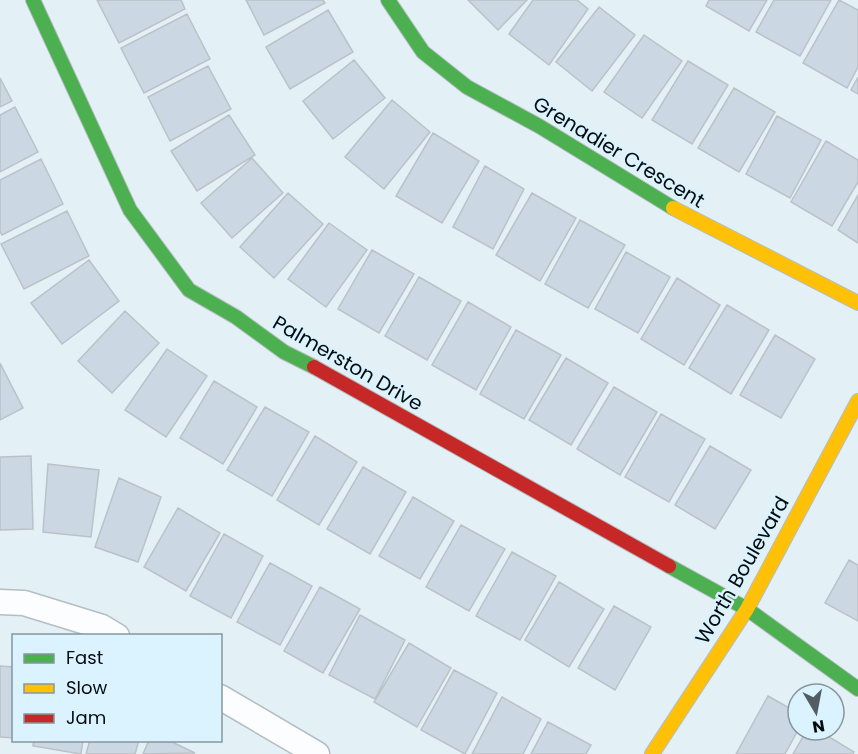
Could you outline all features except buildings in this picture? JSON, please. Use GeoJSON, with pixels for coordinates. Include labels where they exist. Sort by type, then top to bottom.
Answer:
{"type":"FeatureCollection","features":[{"type":"Feature","properties":{"kind":"street","name":"Palmerston Drive"},"geometry":{"type":"LineString","coordinates":[[33,0],[130,210],[189,290],[236,317],[284,352],[343,382],[458,449],[747,609],[858,688]]}},
{"type":"Feature","properties":{"kind":"street","name":"Grenadier Crescent"},"geometry":{"type":"LineString","coordinates":[[388,0],[423,52],[467,87],[539,126],[681,213],[858,303]]}},
{"type":"Feature","properties":{"kind":"street","name":"Worth Boulevard"},"geometry":{"type":"LineString","coordinates":[[652,754],[747,609],[858,401]]}},
{"type":"Feature","properties":{"kind":"street"},"geometry":{"type":"LineString","coordinates":[[0,602],[24,603],[102,627],[114,634]]}},
{"type":"Feature","properties":{"kind":"street"},"geometry":{"type":"LineString","coordinates":[[222,698],[317,754]]}},
{"type":"Feature","properties":{"kind":"traffic: fast"},"geometry":{"type":"LineString","coordinates":[[33,0],[130,210],[189,290],[236,317],[284,352],[314,367]]}},
{"type":"Feature","properties":{"kind":"traffic: fast"},"geometry":{"type":"LineString","coordinates":[[388,0],[423,52],[467,87],[539,126],[673,208]]}},
{"type":"Feature","properties":{"kind":"traffic: fast"},"geometry":{"type":"LineString","coordinates":[[669,566],[747,609],[858,689]]}},
{"type":"Feature","properties":{"kind":"traffic: slow"},"geometry":{"type":"LineString","coordinates":[[673,208],[858,303]]}},
{"type":"Feature","properties":{"kind":"traffic: slow"},"geometry":{"type":"LineString","coordinates":[[652,754],[747,609],[858,401]]}},
{"type":"Feature","properties":{"kind":"traffic: jam"},"geometry":{"type":"LineString","coordinates":[[314,367],[669,566]]}}]}
